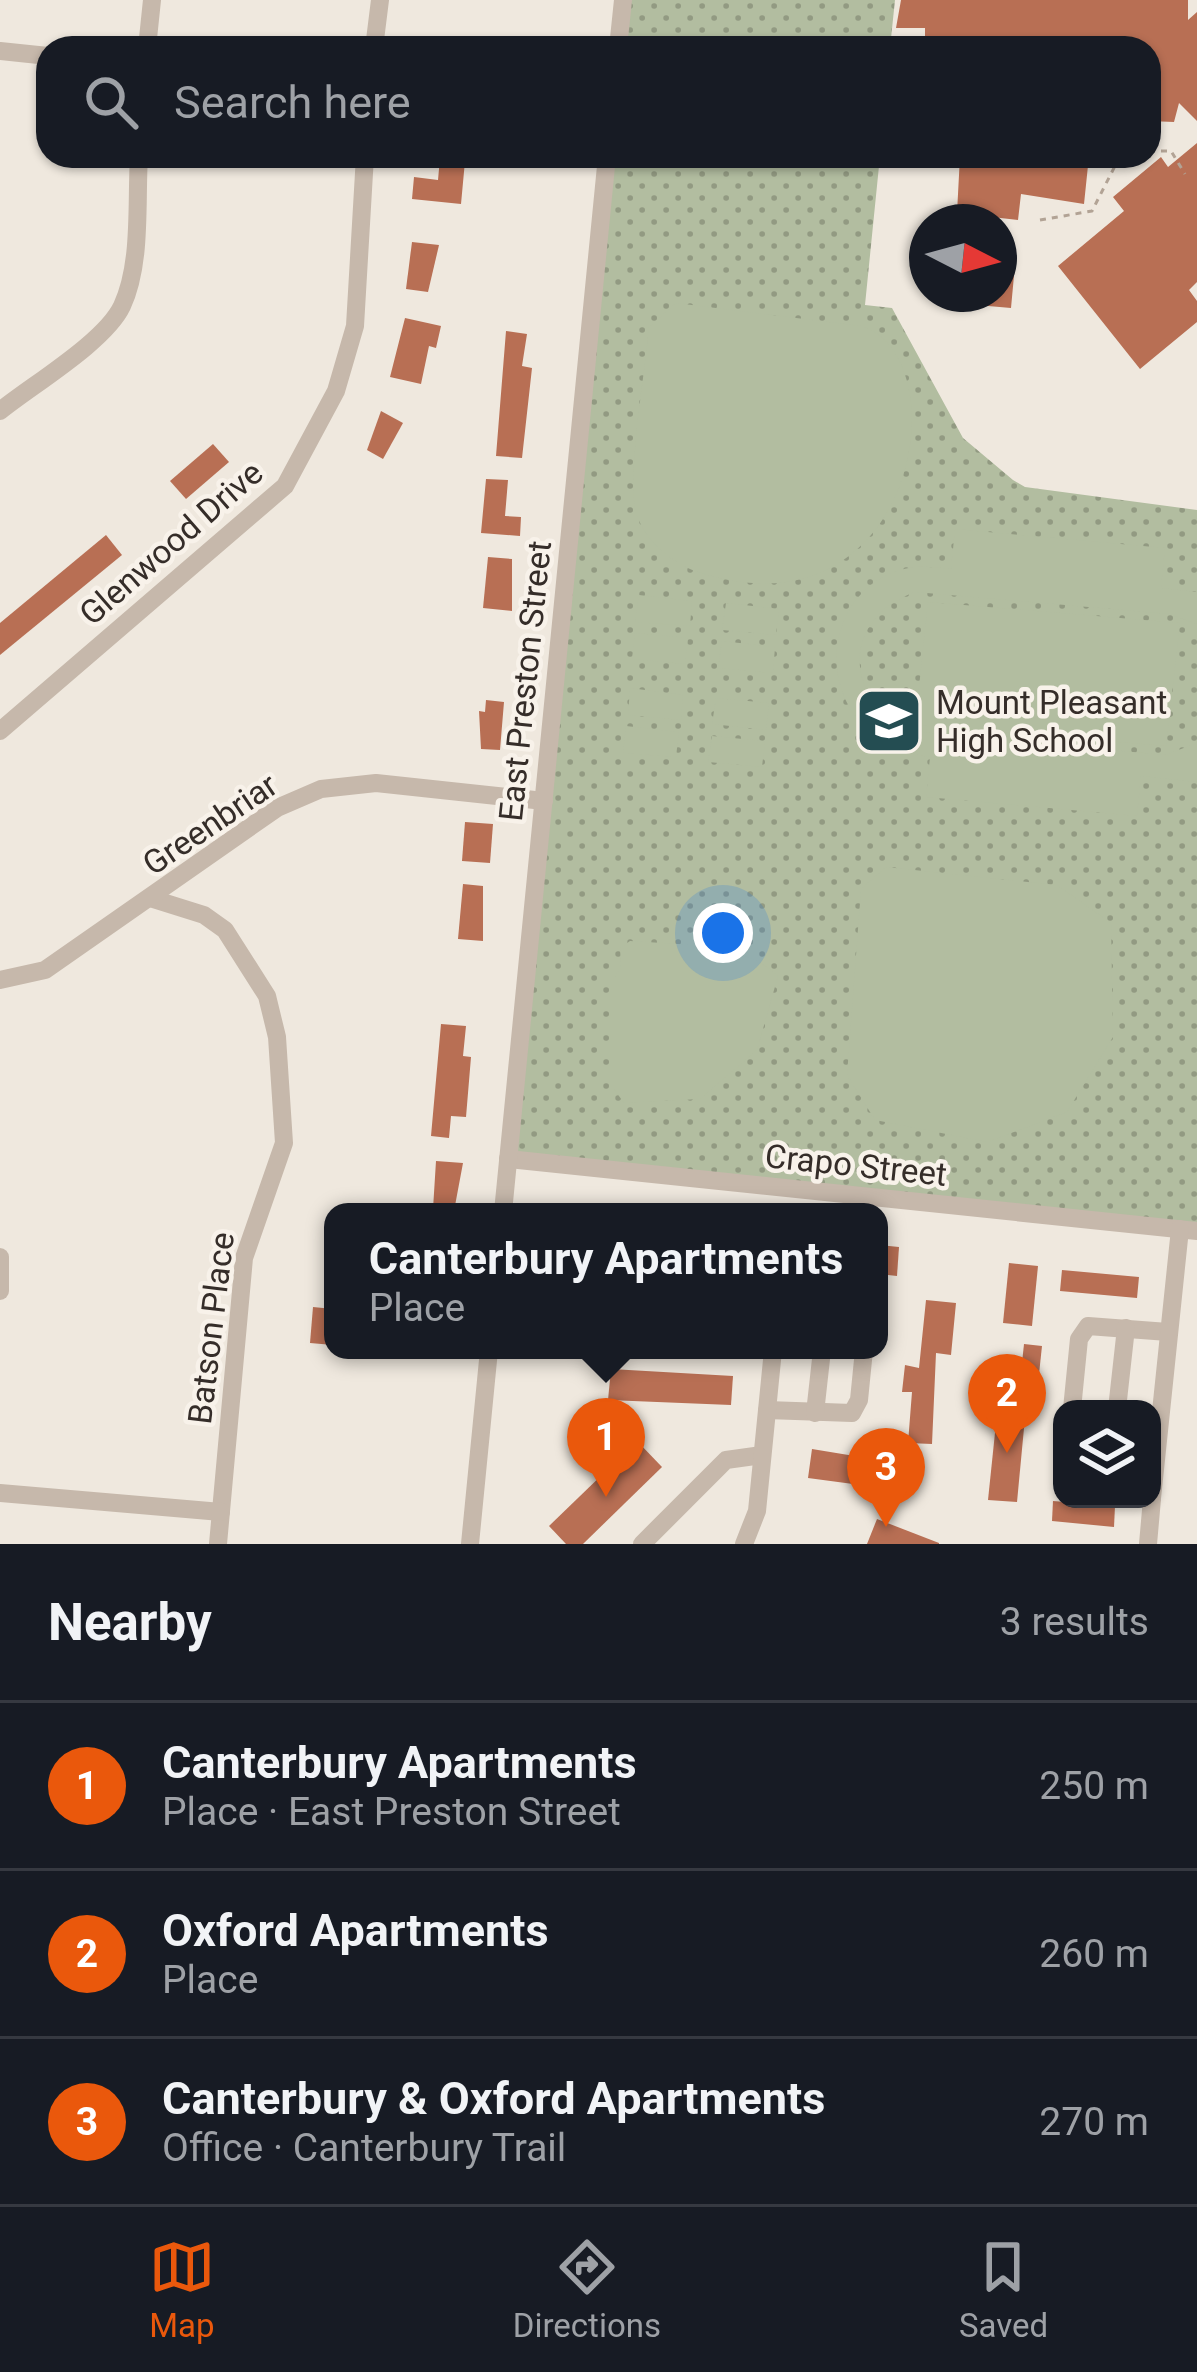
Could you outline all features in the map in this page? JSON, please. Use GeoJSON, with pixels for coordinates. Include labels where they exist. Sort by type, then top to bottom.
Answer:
{"type":"FeatureCollection","features":[{"type":"Feature","properties":{"kind":"street"},"geometry":{"type":"LineString","coordinates":[[148,36],[152,0]]}},
{"type":"Feature","properties":{"kind":"street"},"geometry":{"type":"LineString","coordinates":[[376,36],[380,0]]}},
{"type":"Feature","properties":{"kind":"street"},"geometry":{"type":"LineString","coordinates":[[619,36],[623,0]]}},
{"type":"Feature","properties":{"kind":"street"},"geometry":{"type":"LineString","coordinates":[[0,51],[36,55]]}},
{"type":"Feature","properties":{"kind":"street"},"geometry":{"type":"LineString","coordinates":[[0,411],[92,338],[123,304],[132,268],[138,168]]}},
{"type":"Feature","properties":{"kind":"street","name":"Glenwood Drive"},"geometry":{"type":"LineString","coordinates":[[0,731],[285,486],[336,391],[355,326],[364,168]]}},
{"type":"Feature","properties":{"kind":"street","name":"East Preston Street"},"geometry":{"type":"LineString","coordinates":[[504,1203],[607,168]]}},
{"type":"Feature","properties":{"kind":"street","name":"Greenbriar"},"geometry":{"type":"LineString","coordinates":[[0,980],[45,970],[153,899],[277,808],[321,789],[376,783],[544,801]]}},
{"type":"Feature","properties":{"kind":"street","name":"Batson Place"},"geometry":{"type":"LineString","coordinates":[[153,899],[204,915],[225,930],[267,996],[278,1037],[284,1143],[244,1258],[218,1544]]}},
{"type":"Feature","properties":{"kind":"street","name":"Crapo Street"},"geometry":{"type":"LineString","coordinates":[[508,1159],[1188,1230]]}},
{"type":"Feature","properties":{"kind":"street"},"geometry":{"type":"LineString","coordinates":[[787,1203],[788,1189]]}},
{"type":"Feature","properties":{"kind":"street"},"geometry":{"type":"LineString","coordinates":[[1161,1401],[1168,1332],[1188,1230]]}},
{"type":"Feature","properties":{"kind":"street"},"geometry":{"type":"LineString","coordinates":[[0,1257],[0,1291]]}},
{"type":"Feature","properties":{"kind":"street"},"geometry":{"type":"LineString","coordinates":[[1073,1400],[1083,1331],[1098,1325],[1168,1332]]}},
{"type":"Feature","properties":{"kind":"street"},"geometry":{"type":"LineString","coordinates":[[1118,1400],[1126,1328]]}},
{"type":"Feature","properties":{"kind":"street"},"geometry":{"type":"LineString","coordinates":[[470,1544],[488,1359]]}},
{"type":"Feature","properties":{"kind":"street"},"geometry":{"type":"LineString","coordinates":[[744,1544],[757,1510],[771,1359]]}},
{"type":"Feature","properties":{"kind":"street"},"geometry":{"type":"LineString","coordinates":[[815,1413],[821,1359]]}},
{"type":"Feature","properties":{"kind":"street"},"geometry":{"type":"LineString","coordinates":[[767,1410],[845,1414],[857,1408],[863,1359]]}},
{"type":"Feature","properties":{"kind":"street"},"geometry":{"type":"LineString","coordinates":[[642,1544],[725,1460],[762,1455]]}},
{"type":"Feature","properties":{"kind":"street"},"geometry":{"type":"LineString","coordinates":[[0,1493],[221,1512]]}},
{"type":"Feature","properties":{"kind":"street"},"geometry":{"type":"LineString","coordinates":[[1148,1544],[1151,1508]]}},
{"type":"Feature","properties":{"kind":"path"},"geometry":{"type":"LineString","coordinates":[[1161,151],[1172,151],[1185,174]]}},
{"type":"Feature","properties":{"kind":"path"},"geometry":{"type":"LineString","coordinates":[[1040,220],[1092,211],[1114,168]]}},
{"type":"Feature","properties":{"kind":"green space"},"geometry":{"type":"Polygon","coordinates":[[[623,0],[895,0],[891,36],[619,36],[623,0]]]}},
{"type":"Feature","properties":{"kind":"green space","name":"Mount Pleasant High School"},"geometry":{"type":"Polygon","coordinates":[[[607,168],[879,168],[865,305],[892,308],[963,438],[1025,487],[1197,510],[1197,1231],[509,1159],[607,168]]]}},
{"type":"Feature","properties":{"kind":"green space"},"geometry":{"type":"Polygon","coordinates":[[[676,303],[861,326],[892,348],[909,387],[911,436],[899,487],[872,534],[830,568],[772,583],[698,572],[676,562],[647,535],[636,513],[634,458],[649,327],[676,303]]]}},
{"type":"Feature","properties":{"kind":"green space"},"geometry":{"type":"Polygon","coordinates":[[[955,529],[1165,548],[1161,588],[1197,592],[1197,624],[1169,614],[915,592],[890,605],[872,622],[862,642],[864,685],[876,704],[920,732],[1165,755],[1197,743],[1197,782],[1141,776],[1137,816],[926,797],[930,757],[889,744],[860,721],[842,692],[836,660],[841,628],[856,600],[880,578],[914,567],[951,569],[955,529]]]}},
{"type":"Feature","properties":{"kind":"green space"},"geometry":{"type":"Polygon","coordinates":[[[639,595],[692,601],[690,626],[635,622],[639,595]]]}},
{"type":"Feature","properties":{"kind":"green space"},"geometry":{"type":"Polygon","coordinates":[[[928,602],[1180,623],[1166,746],[915,725],[928,602]]]}},
{"type":"Feature","properties":{"kind":"green space"},"geometry":{"type":"Polygon","coordinates":[[[726,603],[779,609],[776,635],[722,630],[726,603]]]}},
{"type":"Feature","properties":{"kind":"green space"},"geometry":{"type":"Polygon","coordinates":[[[635,633],[688,638],[685,664],[632,659],[635,633]]]}},
{"type":"Feature","properties":{"kind":"green space"},"geometry":{"type":"Polygon","coordinates":[[[722,641],[775,647],[773,673],[718,668],[722,641]]]}},
{"type":"Feature","properties":{"kind":"green space"},"geometry":{"type":"Polygon","coordinates":[[[630,688],[683,695],[681,720],[628,715],[630,688]]]}},
{"type":"Feature","properties":{"kind":"green space"},"geometry":{"type":"Polygon","coordinates":[[[716,698],[769,703],[766,730],[712,724],[716,698]]]}},
{"type":"Feature","properties":{"kind":"green space"},"geometry":{"type":"Polygon","coordinates":[[[626,726],[679,732],[676,757],[623,753],[626,726]]]}},
{"type":"Feature","properties":{"kind":"green space"},"geometry":{"type":"Polygon","coordinates":[[[712,736],[765,741],[762,767],[708,762],[712,736]]]}},
{"type":"Feature","properties":{"kind":"green space"},"geometry":{"type":"Polygon","coordinates":[[[886,867],[1057,885],[1111,923],[1113,1037],[1067,1112],[987,1142],[875,1120],[847,1075],[861,889],[886,867]]]}},
{"type":"Feature","properties":{"kind":"green space"},"geometry":{"type":"Polygon","coordinates":[[[630,941],[728,951],[778,976],[757,1050],[700,1099],[624,1103],[614,1089],[614,978],[621,967],[620,948],[630,941]]]}},
{"type":"Feature","properties":{"kind":"building"},"geometry":{"type":"Polygon","coordinates":[[[901,0],[1188,0],[1188,20],[1197,12],[1197,121],[1179,103],[1174,122],[1161,121],[1161,36],[925,36],[925,28],[896,28],[901,0]]]}},
{"type":"Feature","properties":{"kind":"building"},"geometry":{"type":"Polygon","coordinates":[[[1197,143],[1197,282],[1189,290],[1197,301],[1197,322],[1140,369],[1058,266],[1124,211],[1113,197],[1148,168],[1161,168],[1161,157],[1168,167],[1197,143]]]}},
{"type":"Feature","properties":{"kind":"building"},"geometry":{"type":"Polygon","coordinates":[[[439,168],[464,168],[461,204],[412,199],[414,177],[438,180],[439,168]]]}},
{"type":"Feature","properties":{"kind":"building"},"geometry":{"type":"Polygon","coordinates":[[[959,168],[1088,168],[1084,204],[1021,194],[1018,220],[1017,204],[957,204],[959,168]]]}},
{"type":"Feature","properties":{"kind":"building"},"geometry":{"type":"Polygon","coordinates":[[[412,242],[439,245],[428,292],[406,289],[412,242]]]}},
{"type":"Feature","properties":{"kind":"building"},"geometry":{"type":"Polygon","coordinates":[[[405,318],[441,326],[436,348],[429,346],[421,384],[390,377],[405,318]]]}},
{"type":"Feature","properties":{"kind":"building"},"geometry":{"type":"Polygon","coordinates":[[[506,331],[527,334],[522,366],[532,368],[522,458],[496,456],[506,331]]]}},
{"type":"Feature","properties":{"kind":"building"},"geometry":{"type":"Polygon","coordinates":[[[381,411],[403,423],[383,459],[367,450],[381,411]]]}},
{"type":"Feature","properties":{"kind":"building"},"geometry":{"type":"Polygon","coordinates":[[[213,444],[229,462],[186,499],[170,481],[213,444]]]}},
{"type":"Feature","properties":{"kind":"building"},"geometry":{"type":"Polygon","coordinates":[[[486,479],[508,480],[505,516],[521,517],[520,536],[481,533],[486,479]]]}},
{"type":"Feature","properties":{"kind":"building"},"geometry":{"type":"Polygon","coordinates":[[[106,535],[122,555],[0,655],[0,623],[106,535]]]}},
{"type":"Feature","properties":{"kind":"building"},"geometry":{"type":"Polygon","coordinates":[[[488,557],[512,559],[512,611],[483,608],[488,557]]]}},
{"type":"Feature","properties":{"kind":"building"},"geometry":{"type":"Polygon","coordinates":[[[486,700],[504,702],[500,750],[481,749],[479,711],[485,712],[486,700]]]}},
{"type":"Feature","properties":{"kind":"building"},"geometry":{"type":"Polygon","coordinates":[[[465,822],[493,824],[490,863],[462,861],[465,822]]]}},
{"type":"Feature","properties":{"kind":"building"},"geometry":{"type":"Polygon","coordinates":[[[463,884],[483,886],[483,941],[458,939],[463,884]]]}},
{"type":"Feature","properties":{"kind":"building"},"geometry":{"type":"Polygon","coordinates":[[[441,1024],[466,1026],[463,1056],[471,1057],[466,1117],[451,1116],[449,1138],[431,1136],[441,1024]]]}},
{"type":"Feature","properties":{"kind":"building"},"geometry":{"type":"Polygon","coordinates":[[[436,1161],[463,1163],[456,1203],[433,1203],[436,1161]]]}},
{"type":"Feature","properties":{"kind":"building"},"geometry":{"type":"Polygon","coordinates":[[[888,1246],[899,1247],[897,1276],[888,1275],[888,1246]]]}},
{"type":"Feature","properties":{"kind":"building"},"geometry":{"type":"Polygon","coordinates":[[[1009,1263],[1038,1266],[1032,1326],[1003,1323],[1009,1263]]]}},
{"type":"Feature","properties":{"kind":"building"},"geometry":{"type":"Polygon","coordinates":[[[1062,1270],[1139,1277],[1137,1298],[1060,1291],[1062,1270]]]}},
{"type":"Feature","properties":{"kind":"building"},"geometry":{"type":"Polygon","coordinates":[[[926,1300],[956,1303],[951,1355],[936,1353],[932,1444],[908,1443],[912,1392],[902,1392],[905,1365],[919,1368],[926,1300]]]}},
{"type":"Feature","properties":{"kind":"building"},"geometry":{"type":"Polygon","coordinates":[[[313,1307],[324,1308],[324,1344],[310,1343],[313,1307]]]}},
{"type":"Feature","properties":{"kind":"building"},"geometry":{"type":"Polygon","coordinates":[[[1024,1344],[1042,1346],[1037,1393],[1019,1391],[1024,1344]]]}},
{"type":"Feature","properties":{"kind":"building"},"geometry":{"type":"Polygon","coordinates":[[[611,1369],[733,1376],[731,1405],[608,1400],[611,1369]]]}},
{"type":"Feature","properties":{"kind":"building"},"geometry":{"type":"Polygon","coordinates":[[[998,1404],[1026,1407],[1017,1502],[988,1500],[998,1404]]]}},
{"type":"Feature","properties":{"kind":"building"},"geometry":{"type":"Polygon","coordinates":[[[637,1441],[662,1467],[583,1544],[566,1544],[549,1526],[637,1441]]]}},
{"type":"Feature","properties":{"kind":"building"},"geometry":{"type":"Polygon","coordinates":[[[812,1449],[897,1463],[893,1496],[867,1493],[868,1486],[808,1478],[812,1449]]]}},
{"type":"Feature","properties":{"kind":"building"},"geometry":{"type":"Polygon","coordinates":[[[1053,1501],[1053,1508],[1115,1508],[1114,1527],[1052,1521],[1053,1501]]]}},
{"type":"Feature","properties":{"kind":"building"},"geometry":{"type":"Polygon","coordinates":[[[877,1519],[939,1543],[939,1544],[867,1544],[877,1519]]]}},
{"type":"Feature","properties":{"kind":"place","name":"Mount Pleasant High School"},"geometry":{"type":"Point","coordinates":[889,721]}},
{"type":"Feature","properties":{"kind":"place","name":"Oxford Apartments"},"geometry":{"type":"Point","coordinates":[1007,1453]}},
{"type":"Feature","properties":{"kind":"place","name":"Canterbury Apartments"},"geometry":{"type":"Point","coordinates":[606,1497]}},
{"type":"Feature","properties":{"kind":"place","name":"Canterbury & Oxford Apartments"},"geometry":{"type":"Point","coordinates":[886,1527]}}]}
